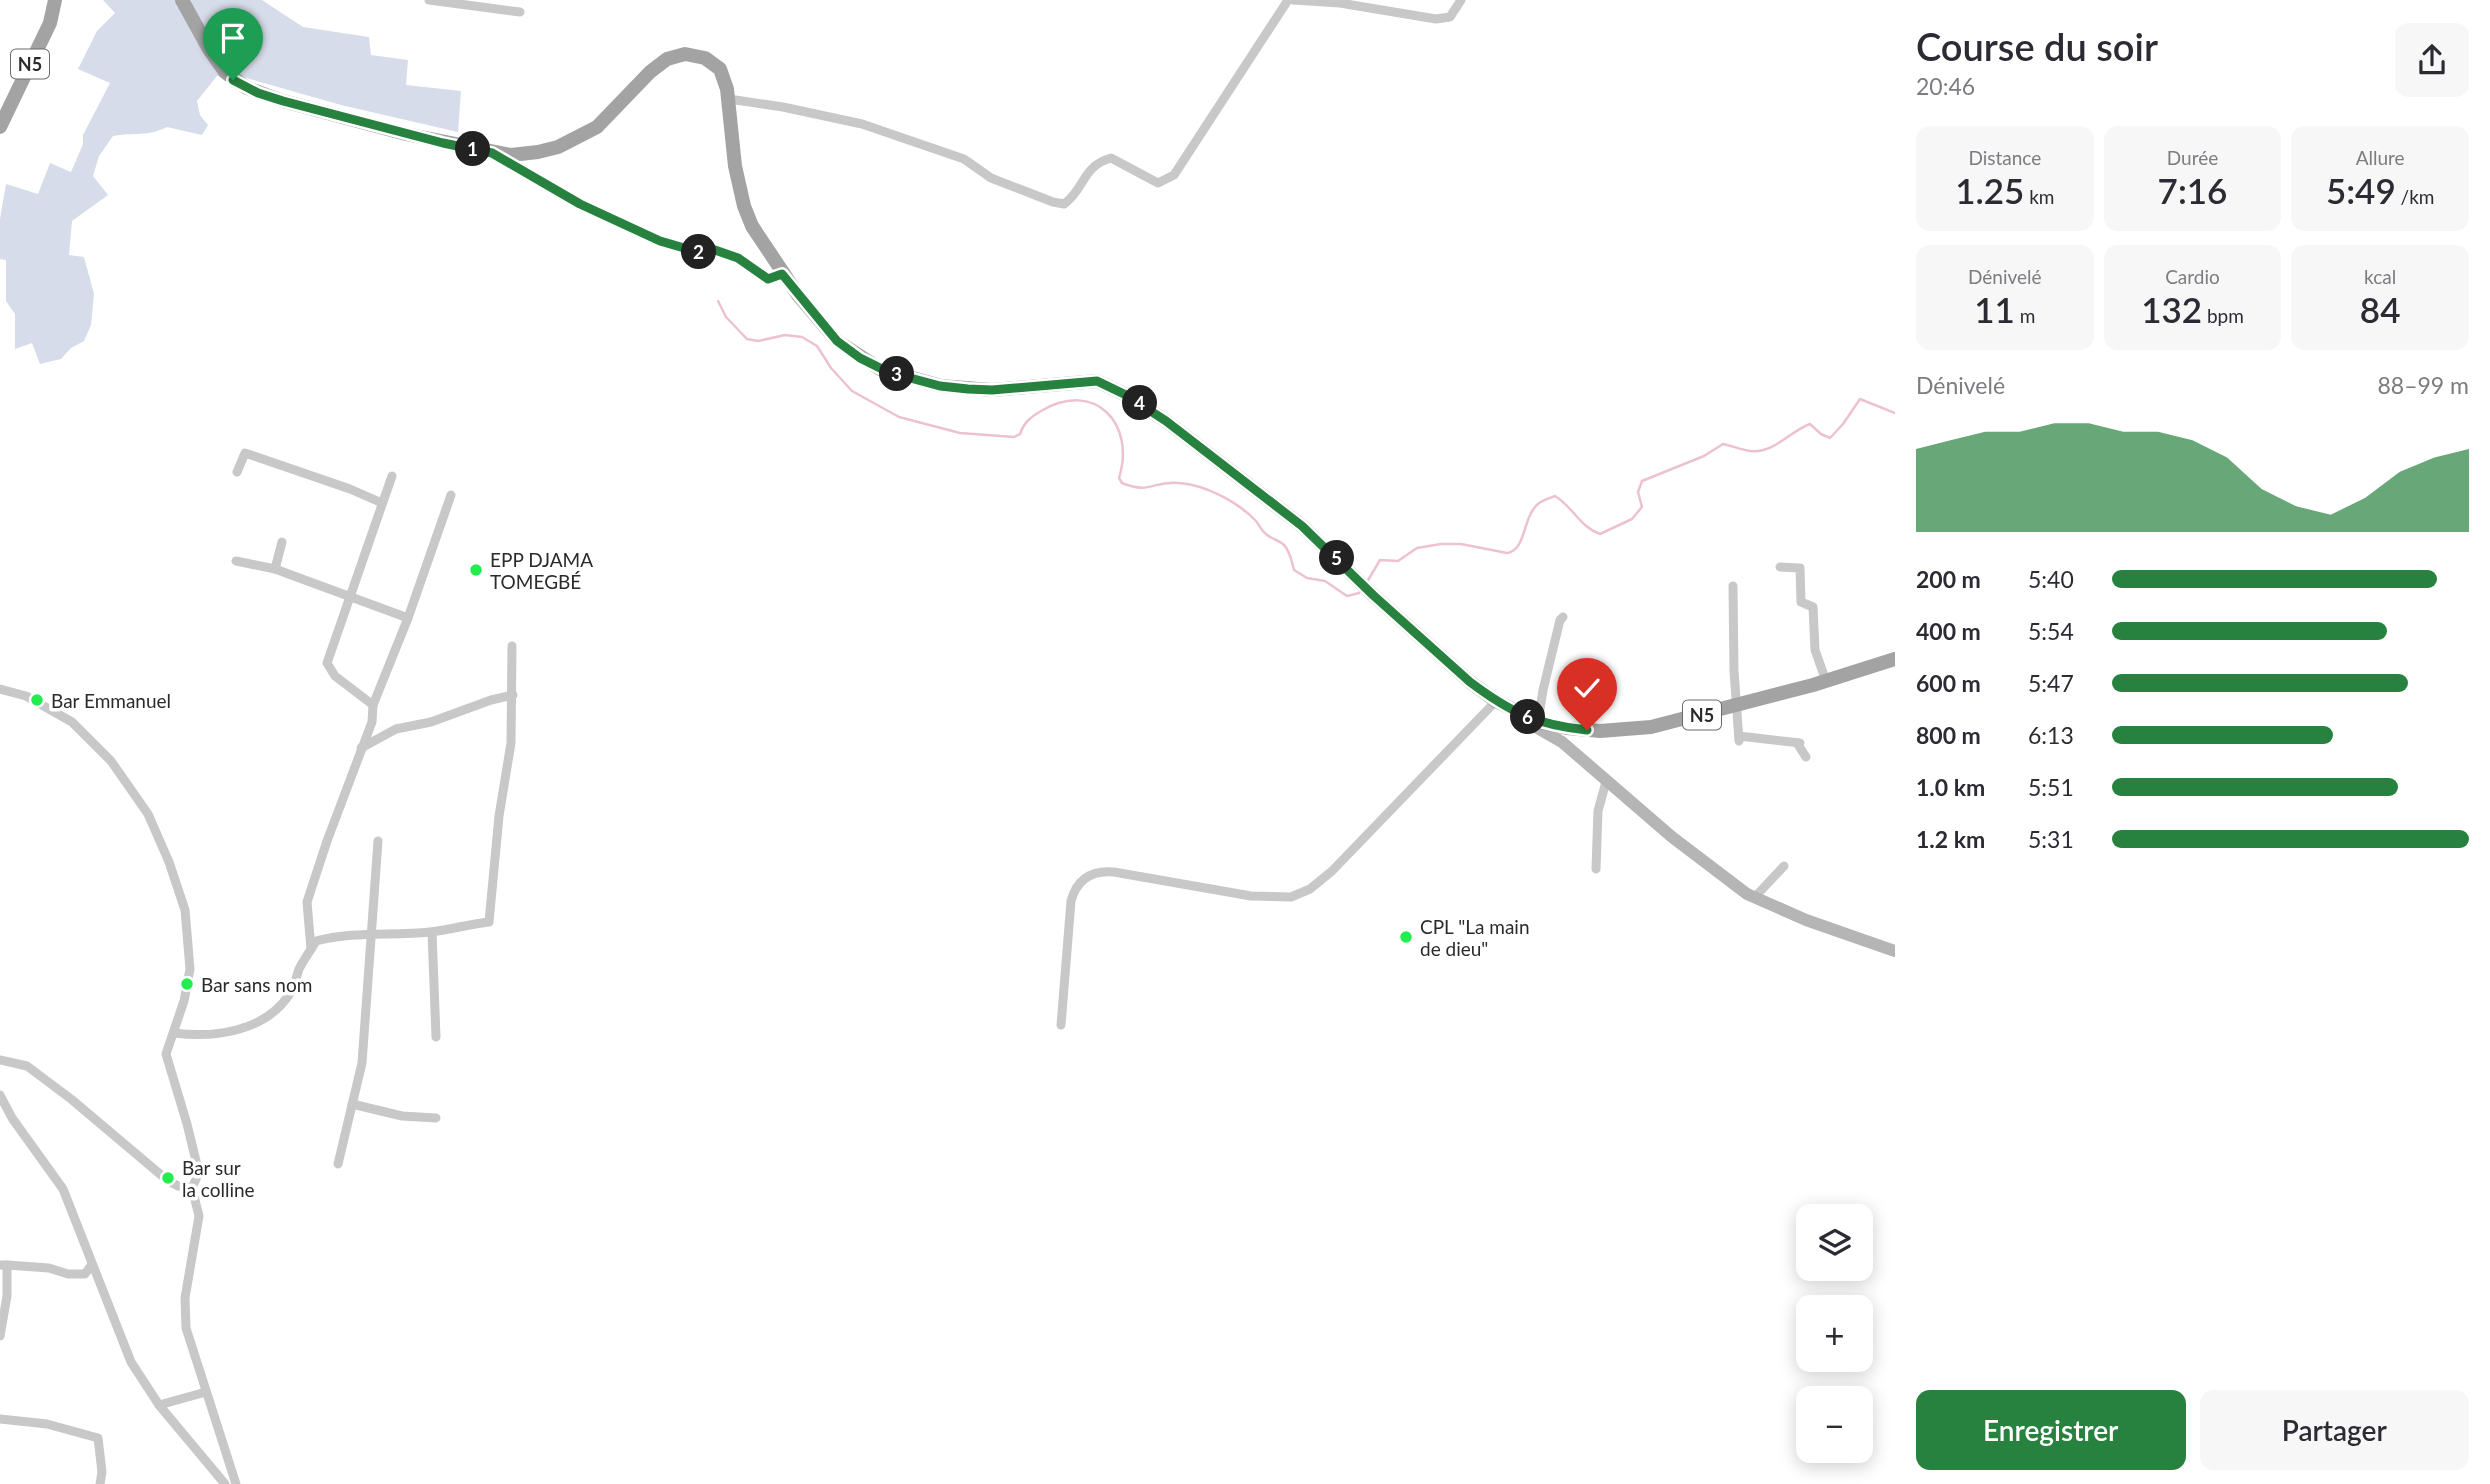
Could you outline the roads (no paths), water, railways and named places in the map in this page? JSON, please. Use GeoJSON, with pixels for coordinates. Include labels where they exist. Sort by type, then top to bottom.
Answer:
{"type":"FeatureCollection","features":[{"type":"Feature","properties":{"kind":"main road","name":"N5"},"geometry":{"type":"LineString","coordinates":[[0,127],[50,23],[55,0]]}},
{"type":"Feature","properties":{"kind":"main road","name":"N5"},"geometry":{"type":"LineString","coordinates":[[182,0],[225,72],[247,88],[283,101],[406,134],[492,153],[531,153],[575,140],[597,127],[650,72],[675,55],[693,55],[710,61],[720,69],[729,99],[734,166],[744,206],[756,233],[782,274],[837,341],[860,358],[888,372],[940,386],[992,390],[1097,381],[1126,395],[1166,421],[1302,526],[1391,612],[1470,682],[1501,704],[1538,722],[1587,730],[1632,729],[1664,724],[1826,681],[1895,659]]}},
{"type":"Feature","properties":{"kind":"street"},"geometry":{"type":"LineString","coordinates":[[429,0],[520,12]]}},
{"type":"Feature","properties":{"kind":"street"},"geometry":{"type":"LineString","coordinates":[[729,99],[783,107],[862,124],[964,159],[991,178],[1052,202],[1064,204],[1071,199],[1097,162],[1111,159],[1158,183],[1174,175],[1287,0]]}},
{"type":"Feature","properties":{"kind":"street"},"geometry":{"type":"LineString","coordinates":[[1293,0],[1340,3],[1436,19],[1450,17],[1461,0]]}},
{"type":"Feature","properties":{"kind":"street"},"geometry":{"type":"LineString","coordinates":[[492,153],[580,204],[649,236],[705,254],[712,249],[738,258],[768,279],[782,274]]}},
{"type":"Feature","properties":{"kind":"street"},"geometry":{"type":"LineString","coordinates":[[237,472],[245,453],[350,489],[382,503]]}},
{"type":"Feature","properties":{"kind":"street"},"geometry":{"type":"LineString","coordinates":[[373,705],[335,676],[327,663],[392,476]]}},
{"type":"Feature","properties":{"kind":"street"},"geometry":{"type":"LineString","coordinates":[[311,949],[307,902],[360,748],[372,722],[373,705],[408,618],[451,495]]}},
{"type":"Feature","properties":{"kind":"street"},"geometry":{"type":"LineString","coordinates":[[275,569],[282,542]]}},
{"type":"Feature","properties":{"kind":"street"},"geometry":{"type":"LineString","coordinates":[[236,561],[275,569],[408,618]]}},
{"type":"Feature","properties":{"kind":"street"},"geometry":{"type":"LineString","coordinates":[[1780,567],[1800,568],[1801,602],[1813,607],[1815,650],[1826,681]]}},
{"type":"Feature","properties":{"kind":"street"},"geometry":{"type":"LineString","coordinates":[[1733,586],[1739,738],[1798,743],[1807,757]]}},
{"type":"Feature","properties":{"kind":"street"},"geometry":{"type":"LineString","coordinates":[[1538,722],[1543,690],[1560,620],[1563,617]]}},
{"type":"Feature","properties":{"kind":"street"},"geometry":{"type":"LineString","coordinates":[[174,1034],[221,1034],[264,1018],[290,994],[300,968],[316,941],[332,937],[432,932],[489,922],[499,816],[511,743],[512,646]]}},
{"type":"Feature","properties":{"kind":"street"},"geometry":{"type":"LineString","coordinates":[[0,688],[26,696],[72,722],[111,761],[148,814],[169,862],[187,922],[190,969],[184,1001],[166,1054],[197,1166],[197,1177],[192,1188],[199,1216],[185,1298],[186,1328],[236,1484]]}},
{"type":"Feature","properties":{"kind":"street"},"geometry":{"type":"LineString","coordinates":[[360,748],[396,729],[431,722],[491,700],[513,695]]}},
{"type":"Feature","properties":{"kind":"street"},"geometry":{"type":"LineString","coordinates":[[1061,1026],[1071,901],[1077,885],[1089,874],[1114,872],[1251,896],[1291,897],[1310,889],[1332,871],[1501,704],[1537,728],[1555,736],[1606,782],[1705,863],[1754,898],[1895,951]]}},
{"type":"Feature","properties":{"kind":"street"},"geometry":{"type":"LineString","coordinates":[[1596,869],[1598,811],[1606,782]]}},
{"type":"Feature","properties":{"kind":"street"},"geometry":{"type":"LineString","coordinates":[[338,1164],[362,1063],[378,841]]}},
{"type":"Feature","properties":{"kind":"street"},"geometry":{"type":"LineString","coordinates":[[1754,898],[1783,866]]}},
{"type":"Feature","properties":{"kind":"street"},"geometry":{"type":"LineString","coordinates":[[432,932],[436,1037]]}},
{"type":"Feature","properties":{"kind":"street"},"geometry":{"type":"LineString","coordinates":[[0,1060],[27,1066],[71,1099],[167,1180],[178,1186],[192,1188]]}},
{"type":"Feature","properties":{"kind":"street"},"geometry":{"type":"LineString","coordinates":[[0,1095],[12,1118],[63,1189],[131,1362],[159,1405],[225,1484]]}},
{"type":"Feature","properties":{"kind":"street"},"geometry":{"type":"LineString","coordinates":[[352,1104],[402,1116],[436,1118]]}},
{"type":"Feature","properties":{"kind":"street"},"geometry":{"type":"LineString","coordinates":[[0,1336],[7,1296],[3,1265],[85,1274],[92,1264]]}},
{"type":"Feature","properties":{"kind":"street"},"geometry":{"type":"LineString","coordinates":[[159,1405],[206,1392]]}},
{"type":"Feature","properties":{"kind":"street"},"geometry":{"type":"LineString","coordinates":[[0,1419],[47,1424],[98,1438],[100,1484]]}},
{"type":"Feature","properties":{"kind":"waterway"},"geometry":{"type":"LineString","coordinates":[[718,301],[726,317],[747,339],[758,341],[785,335],[802,337],[817,346],[831,368],[852,391],[899,417],[960,433],[1014,437],[1020,434],[1034,415],[1061,402],[1078,400],[1094,404],[1107,412],[1122,440],[1123,458],[1119,478],[1122,483],[1139,488],[1179,483],[1210,491],[1240,507],[1266,534],[1284,545],[1294,570],[1307,578],[1325,581],[1347,596],[1361,590]]}},
{"type":"Feature","properties":{"kind":"waterway"},"geometry":{"type":"LineString","coordinates":[[1367,582],[1380,560],[1398,561],[1417,548],[1461,544],[1507,553],[1513,551],[1518,546],[1534,509],[1541,502],[1555,496],[1587,527],[1600,534],[1632,519],[1642,507],[1638,492],[1642,481],[1704,456],[1723,444],[1759,451],[1774,446],[1810,424],[1830,438],[1860,399],[1895,413]]}},
{"type":"Feature","properties":{"kind":"place","name":"EPP DJAMA TOMEGBÉ"},"geometry":{"type":"Point","coordinates":[476,570]}},
{"type":"Feature","properties":{"kind":"place","name":"Bar Emmanuel"},"geometry":{"type":"Point","coordinates":[37,700]}},
{"type":"Feature","properties":{"kind":"place","name":"CPL \"La main de dieu\""},"geometry":{"type":"Point","coordinates":[1406,937]}},
{"type":"Feature","properties":{"kind":"place","name":"Bar sans nom"},"geometry":{"type":"Point","coordinates":[187,984]}},
{"type":"Feature","properties":{"kind":"place","name":"Bar sur la colline"},"geometry":{"type":"Point","coordinates":[168,1178]}}]}
